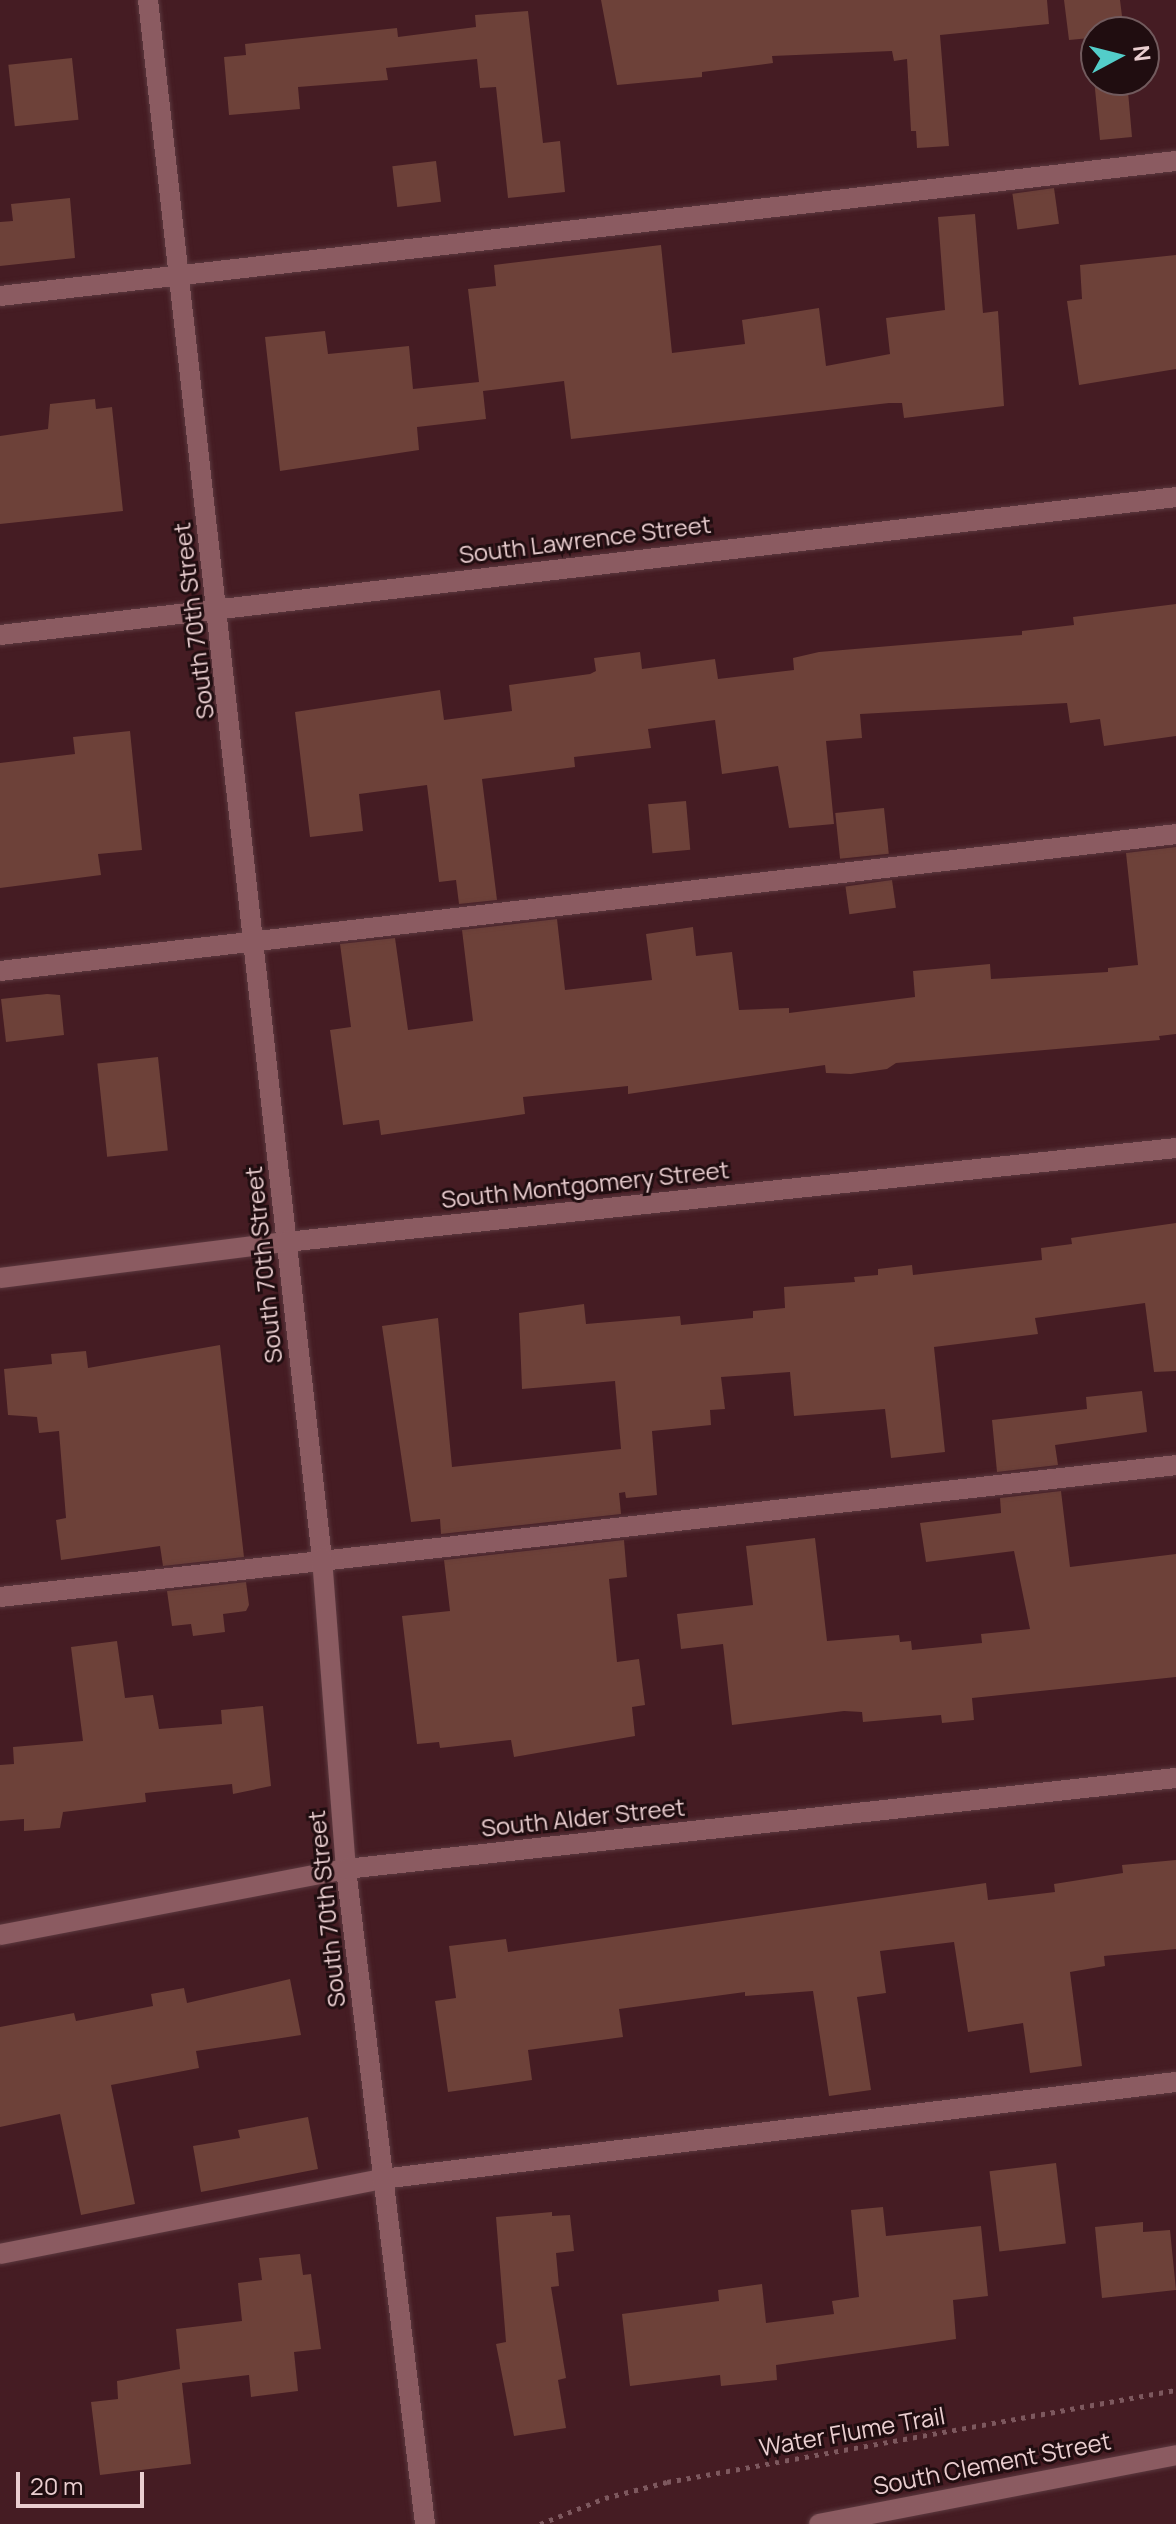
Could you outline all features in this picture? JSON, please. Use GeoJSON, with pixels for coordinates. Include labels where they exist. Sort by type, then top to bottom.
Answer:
{"type":"FeatureCollection","features":[{"type":"Feature","properties":{"kind":"street","name":"South 70th Street"},"geometry":{"type":"LineString","coordinates":[[148,0],[322,1558],[346,1869],[425,2524]]}},
{"type":"Feature","properties":{"kind":"street"},"geometry":{"type":"LineString","coordinates":[[0,296],[1176,161]]}},
{"type":"Feature","properties":{"kind":"street","name":"South Lawrence Street"},"geometry":{"type":"LineString","coordinates":[[0,635],[1176,497]]}},
{"type":"Feature","properties":{"kind":"street"},"geometry":{"type":"LineString","coordinates":[[0,971],[1176,834]]}},
{"type":"Feature","properties":{"kind":"street","name":"South Montgomery Street"},"geometry":{"type":"LineString","coordinates":[[0,1278],[286,1242],[1176,1148]]}},
{"type":"Feature","properties":{"kind":"street"},"geometry":{"type":"LineString","coordinates":[[0,1597],[322,1558],[1176,1465]]}},
{"type":"Feature","properties":{"kind":"street","name":"South Alder Street"},"geometry":{"type":"LineString","coordinates":[[0,1935],[346,1869],[1176,1778]]}},
{"type":"Feature","properties":{"kind":"street"},"geometry":{"type":"LineString","coordinates":[[0,2254],[382,2179],[1176,2082]]}},
{"type":"Feature","properties":{"kind":"street","name":"South Clement Street"},"geometry":{"type":"LineString","coordinates":[[819,2524],[1176,2455]]}},
{"type":"Feature","properties":{"kind":"path","name":"Water Flume Trail"},"geometry":{"type":"LineString","coordinates":[[540,2524],[605,2498],[667,2482],[1176,2390]]}},
{"type":"Feature","properties":{"kind":"building"},"geometry":{"type":"Polygon","coordinates":[[[601,0],[1047,0],[1049,24],[940,35],[949,146],[917,148],[916,131],[911,131],[907,59],[894,61],[892,51],[772,56],[773,63],[702,72],[702,77],[617,85],[601,0]]]}},
{"type":"Feature","properties":{"kind":"building"},"geometry":{"type":"Polygon","coordinates":[[[1064,0],[1120,0],[1122,16],[1080,16],[1080,39],[1069,40],[1064,0]]]}},
{"type":"Feature","properties":{"kind":"building"},"geometry":{"type":"Polygon","coordinates":[[[528,11],[543,143],[560,141],[565,192],[508,198],[496,87],[480,88],[477,59],[386,68],[388,80],[298,87],[300,109],[229,115],[224,57],[246,55],[245,44],[397,28],[398,37],[476,27],[475,15],[528,11]]]}},
{"type":"Feature","properties":{"kind":"building"},"geometry":{"type":"Polygon","coordinates":[[[72,58],[78,120],[15,126],[8,65],[72,58]]]}},
{"type":"Feature","properties":{"kind":"building"},"geometry":{"type":"Polygon","coordinates":[[[1096,96],[1128,96],[1132,137],[1100,140],[1096,96]]]}},
{"type":"Feature","properties":{"kind":"building"},"geometry":{"type":"Polygon","coordinates":[[[436,161],[441,202],[397,207],[392,166],[436,161]]]}},
{"type":"Feature","properties":{"kind":"building"},"geometry":{"type":"Polygon","coordinates":[[[1054,188],[1059,224],[1017,229],[1012,194],[1054,188]]]}},
{"type":"Feature","properties":{"kind":"building"},"geometry":{"type":"Polygon","coordinates":[[[70,198],[75,258],[0,266],[0,222],[13,221],[11,204],[70,198]]]}},
{"type":"Feature","properties":{"kind":"building"},"geometry":{"type":"Polygon","coordinates":[[[975,214],[983,313],[998,311],[1004,406],[904,418],[902,403],[889,403],[571,439],[564,381],[483,391],[486,419],[417,427],[419,450],[280,471],[265,337],[325,331],[328,354],[409,346],[413,389],[479,382],[468,289],[496,286],[494,265],[661,245],[672,353],[745,344],[742,320],[819,308],[826,366],[890,354],[886,318],[945,310],[938,217],[975,214]]]}},
{"type":"Feature","properties":{"kind":"building"},"geometry":{"type":"Polygon","coordinates":[[[1176,255],[1176,369],[1079,385],[1067,301],[1082,299],[1080,265],[1176,255]]]}},
{"type":"Feature","properties":{"kind":"building"},"geometry":{"type":"Polygon","coordinates":[[[95,399],[96,409],[112,407],[123,511],[0,524],[0,436],[48,429],[50,404],[95,399]]]}},
{"type":"Feature","properties":{"kind":"building"},"geometry":{"type":"Polygon","coordinates":[[[1176,604],[1176,736],[1104,746],[1100,719],[1070,723],[1067,703],[860,714],[862,738],[826,741],[834,824],[789,828],[778,766],[722,774],[715,720],[648,729],[651,748],[574,757],[575,767],[482,779],[497,900],[459,904],[456,880],[439,882],[427,785],[359,794],[363,831],[310,837],[295,712],[440,690],[444,720],[512,711],[509,685],[590,674],[596,671],[594,658],[640,652],[642,669],[715,659],[718,679],[794,670],[793,658],[819,652],[1022,635],[1022,631],[1074,625],[1073,617],[1176,604]]]}},
{"type":"Feature","properties":{"kind":"building"},"geometry":{"type":"Polygon","coordinates":[[[130,731],[142,850],[98,854],[101,875],[0,888],[0,763],[75,754],[73,737],[130,731]]]}},
{"type":"Feature","properties":{"kind":"building"},"geometry":{"type":"Polygon","coordinates":[[[686,801],[690,850],[652,853],[648,804],[686,801]]]}},
{"type":"Feature","properties":{"kind":"building"},"geometry":{"type":"Polygon","coordinates":[[[884,808],[889,854],[840,859],[835,813],[884,808]]]}},
{"type":"Feature","properties":{"kind":"building"},"geometry":{"type":"Polygon","coordinates":[[[1176,847],[1176,1034],[1159,1036],[1160,1040],[896,1063],[887,1069],[851,1074],[826,1073],[825,1065],[628,1094],[628,1086],[523,1097],[525,1114],[381,1135],[379,1120],[343,1125],[330,1030],[351,1027],[340,944],[395,938],[408,1030],[473,1021],[462,930],[557,919],[565,990],[652,980],[646,934],[693,927],[696,956],[732,952],[739,1010],[789,1008],[789,1013],[915,997],[913,971],[990,964],[991,979],[1108,972],[1108,968],[1138,965],[1126,853],[1176,847]]]}},
{"type":"Feature","properties":{"kind":"building"},"geometry":{"type":"Polygon","coordinates":[[[892,880],[896,908],[849,914],[845,887],[892,880]]]}},
{"type":"Feature","properties":{"kind":"building"},"geometry":{"type":"Polygon","coordinates":[[[60,995],[64,1035],[6,1042],[1,999],[60,995]]]}},
{"type":"Feature","properties":{"kind":"building"},"geometry":{"type":"Polygon","coordinates":[[[158,1057],[168,1150],[107,1157],[97,1063],[158,1057]]]}},
{"type":"Feature","properties":{"kind":"building"},"geometry":{"type":"Polygon","coordinates":[[[1176,1223],[1176,1371],[1154,1372],[1145,1303],[1035,1318],[1038,1334],[934,1347],[945,1452],[891,1458],[885,1409],[794,1416],[790,1372],[721,1377],[725,1409],[710,1410],[711,1425],[652,1431],[657,1495],[626,1498],[625,1492],[619,1493],[621,1514],[441,1534],[440,1519],[411,1522],[382,1326],[438,1318],[452,1467],[621,1449],[615,1381],[522,1389],[519,1313],[584,1304],[586,1324],[680,1316],[681,1325],[753,1318],[753,1311],[785,1308],[784,1287],[855,1282],[854,1277],[878,1275],[878,1269],[912,1265],[913,1275],[1042,1260],[1041,1248],[1072,1244],[1071,1238],[1176,1223]]]}},
{"type":"Feature","properties":{"kind":"building"},"geometry":{"type":"Polygon","coordinates":[[[220,1345],[244,1557],[163,1566],[160,1546],[61,1560],[56,1520],[66,1518],[59,1431],[39,1433],[37,1417],[8,1415],[4,1369],[52,1364],[51,1354],[86,1351],[88,1368],[220,1345]]]}},
{"type":"Feature","properties":{"kind":"building"},"geometry":{"type":"Polygon","coordinates":[[[1142,1391],[1147,1432],[1055,1445],[1058,1465],[997,1472],[992,1420],[1087,1409],[1086,1397],[1142,1391]]]}},
{"type":"Feature","properties":{"kind":"building"},"geometry":{"type":"Polygon","coordinates":[[[1061,1491],[1070,1567],[1176,1554],[1176,1677],[972,1698],[974,1720],[942,1723],[941,1715],[863,1722],[862,1712],[844,1711],[732,1725],[723,1644],[681,1649],[677,1614],[753,1605],[746,1546],[815,1538],[827,1641],[899,1635],[900,1642],[911,1641],[912,1650],[982,1643],[981,1634],[1030,1629],[1014,1551],[926,1562],[920,1523],[1001,1513],[1000,1498],[1061,1491]]]}},
{"type":"Feature","properties":{"kind":"building"},"geometry":{"type":"Polygon","coordinates":[[[624,1540],[627,1577],[609,1579],[617,1662],[639,1659],[645,1705],[632,1707],[635,1736],[514,1757],[511,1740],[440,1748],[439,1742],[417,1744],[402,1616],[450,1611],[444,1560],[624,1540]]]}},
{"type":"Feature","properties":{"kind":"building"},"geometry":{"type":"Polygon","coordinates":[[[246,1582],[249,1605],[246,1611],[223,1614],[225,1632],[193,1636],[191,1624],[172,1626],[167,1591],[246,1582]]]}},
{"type":"Feature","properties":{"kind":"building"},"geometry":{"type":"Polygon","coordinates":[[[117,1641],[125,1698],[153,1695],[159,1729],[222,1724],[221,1710],[263,1706],[271,1786],[233,1794],[232,1784],[145,1793],[146,1802],[63,1812],[60,1828],[24,1831],[24,1819],[0,1821],[0,1765],[14,1764],[13,1747],[83,1741],[71,1647],[117,1641]]]}},
{"type":"Feature","properties":{"kind":"building"},"geometry":{"type":"Polygon","coordinates":[[[1176,1860],[1176,1949],[1104,1956],[1105,1966],[1070,1972],[1082,2066],[1030,2073],[1023,2023],[968,2032],[954,1942],[880,1951],[886,1993],[857,1997],[871,2090],[829,2096],[813,1991],[745,1996],[745,1992],[619,2009],[623,2037],[528,2050],[532,2080],[448,2092],[435,2001],[456,1998],[449,1946],[506,1939],[508,1952],[986,1883],[988,1900],[1055,1892],[1054,1884],[1123,1873],[1122,1865],[1176,1860]]]}},
{"type":"Feature","properties":{"kind":"building"},"geometry":{"type":"Polygon","coordinates":[[[290,1979],[301,2035],[196,2051],[199,2068],[111,2085],[135,2204],[81,2215],[60,2114],[0,2127],[0,2027],[74,2013],[76,2021],[153,2006],[151,1994],[184,1988],[187,2003],[290,1979]]]}},
{"type":"Feature","properties":{"kind":"building"},"geometry":{"type":"Polygon","coordinates":[[[308,2117],[318,2169],[201,2192],[193,2146],[240,2138],[238,2130],[308,2117]]]}},
{"type":"Feature","properties":{"kind":"building"},"geometry":{"type":"Polygon","coordinates":[[[1056,2163],[1066,2243],[999,2252],[989,2171],[1056,2163]]]}},
{"type":"Feature","properties":{"kind":"building"},"geometry":{"type":"Polygon","coordinates":[[[883,2207],[886,2236],[981,2226],[988,2296],[953,2300],[956,2339],[776,2365],[777,2380],[721,2386],[720,2375],[630,2386],[622,2314],[719,2301],[718,2290],[762,2284],[766,2323],[834,2314],[832,2301],[859,2297],[851,2210],[883,2207]]]}},
{"type":"Feature","properties":{"kind":"building"},"geometry":{"type":"Polygon","coordinates":[[[552,2212],[552,2216],[570,2215],[574,2251],[556,2253],[559,2286],[551,2287],[566,2378],[558,2380],[566,2428],[514,2436],[496,2344],[506,2342],[496,2217],[552,2212]]]}},
{"type":"Feature","properties":{"kind":"building"},"geometry":{"type":"Polygon","coordinates":[[[1143,2222],[1143,2232],[1170,2230],[1176,2290],[1102,2298],[1095,2227],[1143,2222]]]}},
{"type":"Feature","properties":{"kind":"building"},"geometry":{"type":"Polygon","coordinates":[[[300,2254],[303,2275],[311,2274],[321,2349],[294,2352],[298,2391],[251,2397],[249,2375],[182,2383],[191,2464],[100,2475],[91,2402],[118,2399],[117,2381],[180,2369],[176,2329],[242,2321],[238,2283],[262,2280],[259,2258],[300,2254]]]}}]}
